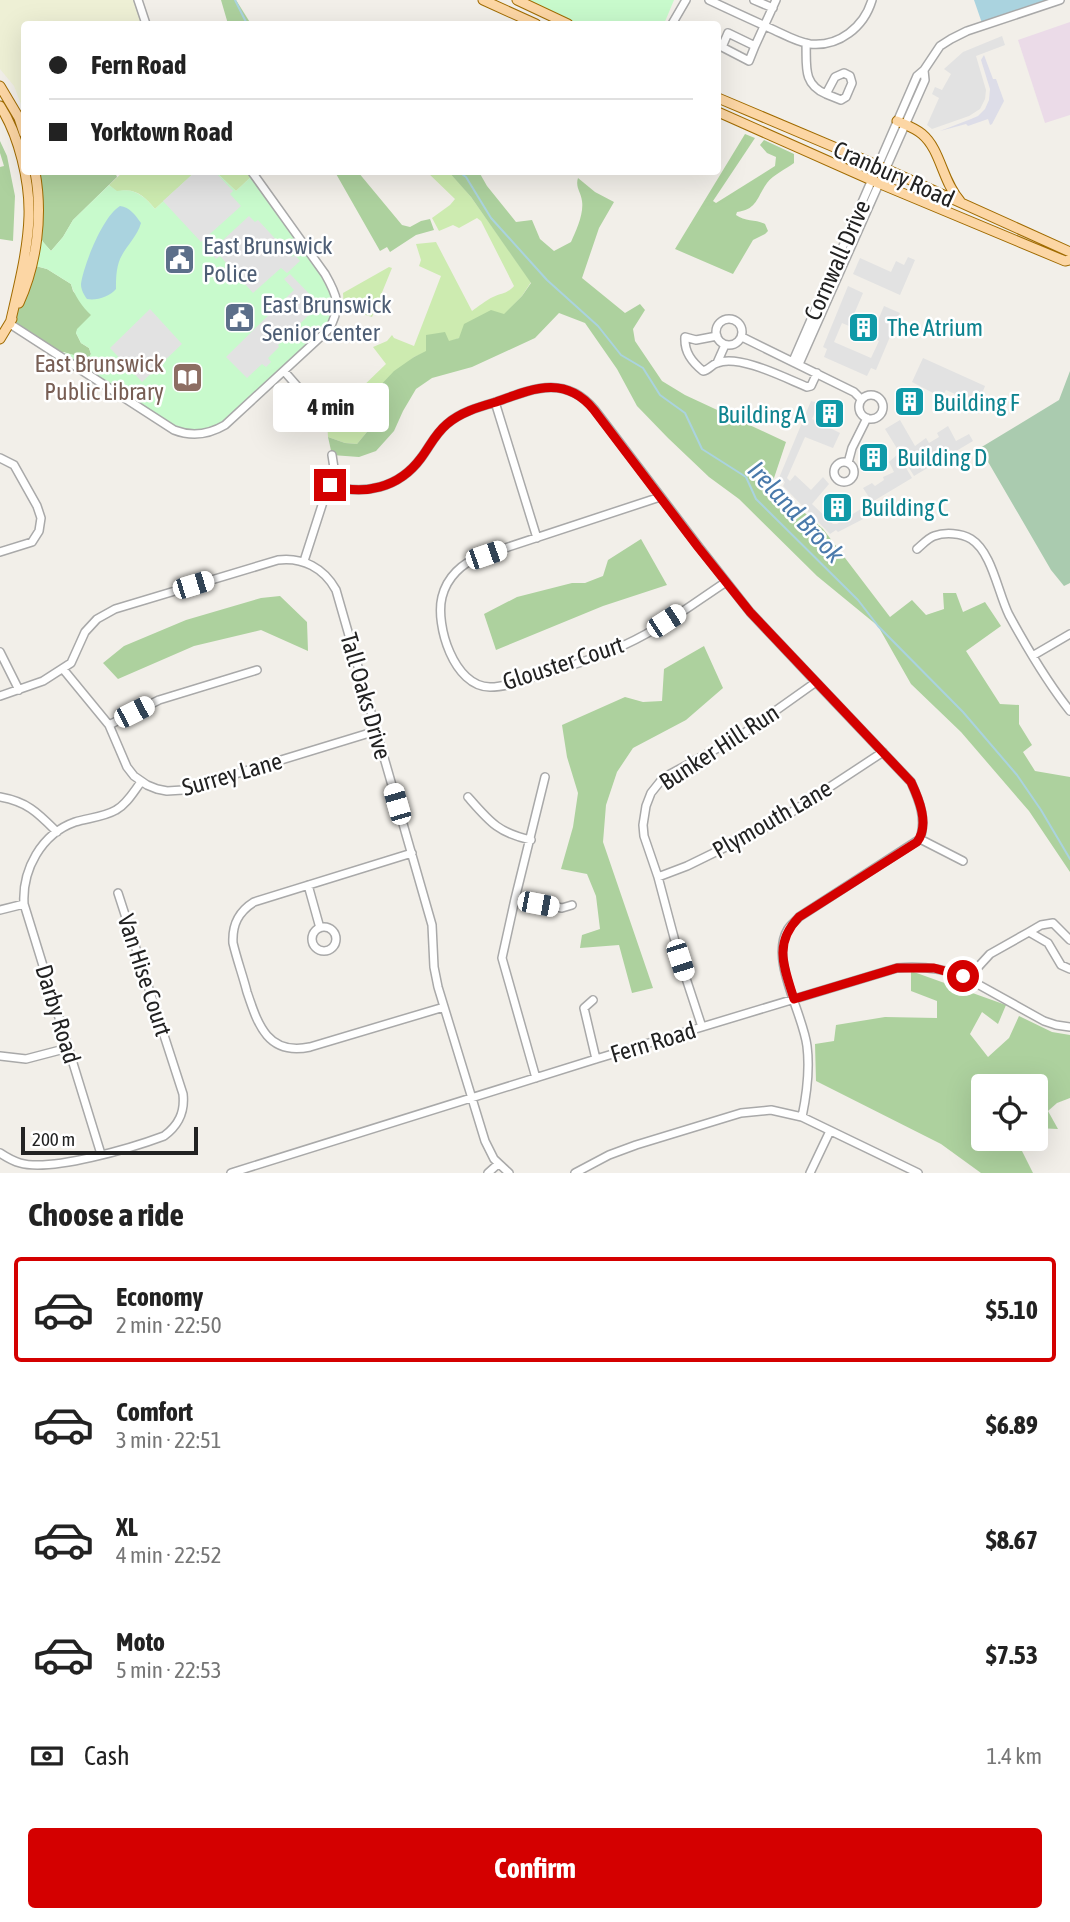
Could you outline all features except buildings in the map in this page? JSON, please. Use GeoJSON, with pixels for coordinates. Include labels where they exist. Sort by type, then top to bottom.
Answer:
{"type":"FeatureCollection","features":[{"type":"Feature","properties":{"kind":"main road"},"geometry":{"type":"LineString","coordinates":[[483,0],[529,21]]}},
{"type":"Feature","properties":{"kind":"main road"},"geometry":{"type":"LineString","coordinates":[[517,0],[562,21]]}},
{"type":"Feature","properties":{"kind":"main road"},"geometry":{"type":"LineString","coordinates":[[0,86],[21,124]]}},
{"type":"Feature","properties":{"kind":"main road","name":"Cranbury Road"},"geometry":{"type":"LineString","coordinates":[[721,99],[882,167],[1070,252]]}},
{"type":"Feature","properties":{"kind":"main road"},"geometry":{"type":"LineString","coordinates":[[0,106],[21,159]]}},
{"type":"Feature","properties":{"kind":"main road","name":"Cranbury Road"},"geometry":{"type":"LineString","coordinates":[[721,113],[875,182],[1065,261],[1070,260]]}},
{"type":"Feature","properties":{"kind":"main road"},"geometry":{"type":"LineString","coordinates":[[901,123],[924,136],[932,145],[948,186],[963,205]]}},
{"type":"Feature","properties":{"kind":"main road"},"geometry":{"type":"LineString","coordinates":[[10,324],[20,281],[29,215],[25,175]]}},
{"type":"Feature","properties":{"kind":"main road"},"geometry":{"type":"LineString","coordinates":[[0,339],[10,324],[30,279],[40,202],[36,175]]}},
{"type":"Feature","properties":{"kind":"street"},"geometry":{"type":"LineString","coordinates":[[138,0],[145,21]]}},
{"type":"Feature","properties":{"kind":"street"},"geometry":{"type":"LineString","coordinates":[[675,21],[686,0]]}},
{"type":"Feature","properties":{"kind":"street"},"geometry":{"type":"LineString","coordinates":[[709,0],[806,43],[829,42],[845,36],[863,19],[872,0]]}},
{"type":"Feature","properties":{"kind":"street"},"geometry":{"type":"LineString","coordinates":[[754,0],[774,4],[749,61],[722,47],[728,33],[755,47]]}},
{"type":"Feature","properties":{"kind":"street","name":"Cornwall Drive"},"geometry":{"type":"LineString","coordinates":[[796,362],[901,123],[925,80],[925,70],[940,46],[967,31],[1060,0]]}},
{"type":"Feature","properties":{"kind":"street"},"geometry":{"type":"LineString","coordinates":[[806,43],[808,80],[814,88],[826,94]]}},
{"type":"Feature","properties":{"kind":"street"},"geometry":{"type":"LineString","coordinates":[[10,324],[168,426],[189,434],[205,434],[225,425],[329,329],[336,313],[337,303],[325,274],[254,175]]}},
{"type":"Feature","properties":{"kind":"street"},"geometry":{"type":"LineString","coordinates":[[732,319],[742,327],[742,337],[737,343],[725,345],[717,336],[717,327],[723,320],[732,319]]}},
{"type":"Feature","properties":{"kind":"street"},"geometry":{"type":"LineString","coordinates":[[717,336],[696,340],[685,337],[684,346],[688,355],[703,371],[707,371],[717,363],[725,345]]}},
{"type":"Feature","properties":{"kind":"street"},"geometry":{"type":"LineString","coordinates":[[742,337],[854,392],[861,399]]}},
{"type":"Feature","properties":{"kind":"street"},"geometry":{"type":"LineString","coordinates":[[717,363],[747,362],[807,387],[811,386],[817,373]]}},
{"type":"Feature","properties":{"kind":"street"},"geometry":{"type":"LineString","coordinates":[[284,371],[311,402]]}},
{"type":"Feature","properties":{"kind":"street"},"geometry":{"type":"LineString","coordinates":[[330,485],[349,490],[365,490],[396,481],[415,466],[446,425],[468,411],[541,387],[559,388],[576,394],[591,405],[750,612],[911,782],[920,802],[920,839],[799,917],[786,934],[784,970],[803,1027],[808,1063],[802,1117]]}},
{"type":"Feature","properties":{"kind":"street"},"geometry":{"type":"LineString","coordinates":[[861,399],[873,395],[883,404],[878,416],[867,418]]}},
{"type":"Feature","properties":{"kind":"street"},"geometry":{"type":"LineString","coordinates":[[861,399],[859,410],[867,418]]}},
{"type":"Feature","properties":{"kind":"street"},"geometry":{"type":"LineString","coordinates":[[495,402],[537,538]]}},
{"type":"Feature","properties":{"kind":"street"},"geometry":{"type":"LineString","coordinates":[[848,463],[852,448],[867,418]]}},
{"type":"Feature","properties":{"kind":"street"},"geometry":{"type":"LineString","coordinates":[[0,696],[43,681],[71,663],[81,638],[90,625],[105,613],[278,560],[304,561],[330,485],[334,468],[332,455]]}},
{"type":"Feature","properties":{"kind":"street"},"geometry":{"type":"LineString","coordinates":[[0,458],[13,466],[37,506],[41,518],[39,531],[32,542],[0,552]]}},
{"type":"Feature","properties":{"kind":"street","name":"Glouster Court"},"geometry":{"type":"LineString","coordinates":[[660,497],[470,561],[456,573],[442,599],[441,618],[451,654],[462,673],[488,687],[511,684],[580,662],[646,635],[726,582]]}},
{"type":"Feature","properties":{"kind":"street"},"geometry":{"type":"LineString","coordinates":[[917,549],[933,536],[948,533],[971,539],[983,550],[1008,612],[1055,692],[1070,711]]}},
{"type":"Feature","properties":{"kind":"street","name":"Tall Oaks Drive"},"geometry":{"type":"LineString","coordinates":[[304,561],[323,573],[335,590],[432,925],[434,967],[444,1007],[487,1147],[498,1164],[509,1173]]}},
{"type":"Feature","properties":{"kind":"street"},"geometry":{"type":"LineString","coordinates":[[1034,655],[1070,634]]}},
{"type":"Feature","properties":{"kind":"street"},"geometry":{"type":"LineString","coordinates":[[0,652],[19,690]]}},
{"type":"Feature","properties":{"kind":"street"},"geometry":{"type":"LineString","coordinates":[[62,669],[109,725],[127,767],[141,782]]}},
{"type":"Feature","properties":{"kind":"street"},"geometry":{"type":"LineString","coordinates":[[109,725],[159,700],[257,670]]}},
{"type":"Feature","properties":{"kind":"street","name":"Bunker Hill Run"},"geometry":{"type":"LineString","coordinates":[[702,1027],[647,848],[643,825],[646,806],[657,783],[663,778],[740,736],[816,682]]}},
{"type":"Feature","properties":{"kind":"street","name":"Surrey Lane"},"geometry":{"type":"LineString","coordinates":[[141,782],[162,790],[183,790],[376,731]]}},
{"type":"Feature","properties":{"kind":"street","name":"Plymouth Lane"},"geometry":{"type":"LineString","coordinates":[[657,877],[700,860],[775,823],[883,752]]}},
{"type":"Feature","properties":{"kind":"street"},"geometry":{"type":"LineString","coordinates":[[536,1078],[502,958],[545,777]]}},
{"type":"Feature","properties":{"kind":"street","name":"Darby Road"},"geometry":{"type":"LineString","coordinates":[[101,1154],[24,904],[24,886],[32,862],[41,847],[57,832],[72,823],[116,811],[141,782]]}},
{"type":"Feature","properties":{"kind":"street"},"geometry":{"type":"LineString","coordinates":[[0,797],[28,806],[57,832]]}},
{"type":"Feature","properties":{"kind":"street"},"geometry":{"type":"LineString","coordinates":[[468,797],[506,833],[531,840]]}},
{"type":"Feature","properties":{"kind":"street"},"geometry":{"type":"LineString","coordinates":[[920,839],[963,861]]}},
{"type":"Feature","properties":{"kind":"street"},"geometry":{"type":"LineString","coordinates":[[412,853],[254,902],[236,919],[233,931],[234,950],[256,1020],[270,1039],[287,1047],[305,1048],[444,1007]]}},
{"type":"Feature","properties":{"kind":"street"},"geometry":{"type":"LineString","coordinates":[[308,885],[320,928]]}},
{"type":"Feature","properties":{"kind":"street","name":"Van Hise Court"},"geometry":{"type":"LineString","coordinates":[[101,1154],[164,1136],[178,1122],[184,1104],[172,1058],[118,893]]}},
{"type":"Feature","properties":{"kind":"street"},"geometry":{"type":"LineString","coordinates":[[515,899],[562,908],[572,905]]}},
{"type":"Feature","properties":{"kind":"street"},"geometry":{"type":"LineString","coordinates":[[0,910],[24,904]]}},
{"type":"Feature","properties":{"kind":"street"},"geometry":{"type":"LineString","coordinates":[[968,978],[990,954],[1041,925],[1053,923],[1070,940]]}},
{"type":"Feature","properties":{"kind":"street"},"geometry":{"type":"LineString","coordinates":[[1029,932],[1048,943],[1061,965],[1070,968]]}},
{"type":"Feature","properties":{"kind":"street","name":"Fern Road"},"geometry":{"type":"LineString","coordinates":[[231,1173],[897,968],[937,968],[968,978],[1044,1021],[1056,1026],[1070,1027]]}},
{"type":"Feature","properties":{"kind":"street"},"geometry":{"type":"LineString","coordinates":[[593,1000],[584,1008],[596,1059]]}},
{"type":"Feature","properties":{"kind":"street"},"geometry":{"type":"LineString","coordinates":[[0,1056],[26,1059],[68,1048]]}},
{"type":"Feature","properties":{"kind":"street"},"geometry":{"type":"LineString","coordinates":[[575,1173],[609,1155],[741,1113],[771,1110],[802,1117],[918,1173]]}},
{"type":"Feature","properties":{"kind":"street"},"geometry":{"type":"LineString","coordinates":[[810,1173],[830,1130]]}},
{"type":"Feature","properties":{"kind":"street"},"geometry":{"type":"LineString","coordinates":[[0,1153],[22,1164],[74,1161],[101,1154]]}},
{"type":"Feature","properties":{"kind":"street"},"geometry":{"type":"LineString","coordinates":[[488,1173],[498,1164]]}},
{"type":"Feature","properties":{"kind":"shaded area"},"geometry":{"type":"Polygon","coordinates":[[[1070,22],[1070,115],[1045,123],[1018,40],[1070,22]]]}},
{"type":"Feature","properties":{"kind":"shaded area"},"geometry":{"type":"Polygon","coordinates":[[[1002,36],[1005,45],[976,56],[986,90],[980,109],[969,116],[932,129],[927,125],[939,98],[932,94],[935,87],[942,90],[951,74],[944,69],[963,52],[1002,36]]]}},
{"type":"Feature","properties":{"kind":"shaded area"},"geometry":{"type":"Polygon","coordinates":[[[984,55],[1004,101],[992,124],[990,125],[988,119],[940,131],[978,116],[985,109],[990,89],[981,60],[984,55]]]}},
{"type":"Feature","properties":{"kind":"shaded area"},"geometry":{"type":"Polygon","coordinates":[[[192,175],[218,175],[233,191],[230,194],[241,206],[201,242],[163,201],[192,175]]]}},
{"type":"Feature","properties":{"kind":"shaded area"},"geometry":{"type":"Polygon","coordinates":[[[249,216],[255,222],[258,220],[292,257],[295,255],[300,261],[287,273],[281,268],[253,293],[220,256],[216,259],[210,252],[249,216]]]}},
{"type":"Feature","properties":{"kind":"shaded area"},"geometry":{"type":"Polygon","coordinates":[[[908,257],[915,260],[900,295],[853,274],[860,258],[891,272],[896,261],[904,265],[908,257]]]}},
{"type":"Feature","properties":{"kind":"shaded area"},"geometry":{"type":"Polygon","coordinates":[[[290,274],[322,307],[316,312],[314,310],[278,345],[268,358],[271,362],[266,367],[262,364],[247,378],[226,357],[294,290],[284,279],[290,274]]]}},
{"type":"Feature","properties":{"kind":"shaded area"},"geometry":{"type":"Polygon","coordinates":[[[848,286],[863,293],[849,326],[842,323],[834,342],[871,358],[879,341],[871,337],[884,306],[900,313],[876,370],[871,368],[867,376],[824,357],[827,349],[823,347],[848,286]]]}},
{"type":"Feature","properties":{"kind":"shaded area"},"geometry":{"type":"Polygon","coordinates":[[[150,309],[182,344],[142,382],[110,348],[150,309]]]}},
{"type":"Feature","properties":{"kind":"shaded area"},"geometry":{"type":"Polygon","coordinates":[[[923,358],[985,386],[976,409],[961,402],[962,397],[946,390],[943,395],[936,392],[935,394],[912,382],[923,358]]]}},
{"type":"Feature","properties":{"kind":"shaded area"},"geometry":{"type":"Polygon","coordinates":[[[811,401],[819,403],[812,419],[840,433],[833,448],[805,437],[787,478],[790,481],[795,475],[811,490],[823,477],[829,484],[812,504],[833,524],[864,507],[869,516],[830,534],[783,486],[785,482],[779,478],[811,401]]]}},
{"type":"Feature","properties":{"kind":"shaded area"},"geometry":{"type":"Polygon","coordinates":[[[900,420],[915,446],[926,438],[929,443],[939,437],[937,433],[948,426],[956,441],[969,434],[973,441],[914,476],[885,429],[900,420]]]}},
{"type":"Feature","properties":{"kind":"shaded area"},"geometry":{"type":"Polygon","coordinates":[[[898,454],[912,478],[872,502],[863,488],[872,483],[875,486],[884,480],[883,477],[894,472],[889,462],[898,454]]]}},
{"type":"Feature","properties":{"kind":"green space"},"geometry":{"type":"Polygon","coordinates":[[[0,0],[139,0],[146,21],[21,21],[21,104],[14,86],[0,69],[0,0]]]}},
{"type":"Feature","properties":{"kind":"green space"},"geometry":{"type":"Polygon","coordinates":[[[221,0],[236,0],[249,21],[227,21],[221,0]]]}},
{"type":"Feature","properties":{"kind":"green space"},"geometry":{"type":"Polygon","coordinates":[[[526,0],[674,0],[665,21],[569,21],[526,0]]]}},
{"type":"Feature","properties":{"kind":"green space"},"geometry":{"type":"Polygon","coordinates":[[[745,134],[755,138],[713,201],[716,203],[775,166],[776,157],[767,153],[760,145],[764,140],[794,154],[794,163],[770,180],[753,206],[737,212],[739,217],[765,224],[768,231],[753,240],[733,274],[675,249],[745,134]]]}},
{"type":"Feature","properties":{"kind":"green space"},"geometry":{"type":"Polygon","coordinates":[[[0,141],[7,156],[15,196],[13,241],[0,239],[0,167],[4,166],[0,141]]]}},
{"type":"Feature","properties":{"kind":"green space"},"geometry":{"type":"Polygon","coordinates":[[[35,175],[116,175],[73,220],[51,251],[37,230],[35,175]]]}},
{"type":"Feature","properties":{"kind":"green space"},"geometry":{"type":"Polygon","coordinates":[[[120,175],[192,175],[155,209],[139,194],[117,192],[109,185],[120,175]]]}},
{"type":"Feature","properties":{"kind":"green space"},"geometry":{"type":"Polygon","coordinates":[[[192,175],[219,175],[236,191],[255,175],[336,296],[333,321],[229,422],[210,432],[179,432],[53,352],[89,357],[89,348],[81,343],[76,333],[91,315],[79,301],[71,284],[47,269],[32,265],[37,230],[51,251],[73,220],[109,185],[117,191],[139,194],[155,209],[192,175]]]}},
{"type":"Feature","properties":{"kind":"green space"},"geometry":{"type":"Polygon","coordinates":[[[219,175],[253,175],[236,191],[219,175]]]}},
{"type":"Feature","properties":{"kind":"green space"},"geometry":{"type":"Polygon","coordinates":[[[337,175],[360,175],[402,225],[410,227],[430,219],[434,230],[416,235],[390,252],[387,247],[380,251],[337,175]]]}},
{"type":"Feature","properties":{"kind":"green space"},"geometry":{"type":"Polygon","coordinates":[[[430,175],[453,175],[531,282],[504,315],[414,357],[377,389],[371,427],[357,444],[328,437],[327,421],[386,364],[373,347],[387,341],[392,335],[414,346],[441,276],[419,266],[421,260],[416,244],[436,242],[472,311],[514,286],[477,218],[459,228],[453,225],[439,231],[432,218],[455,199],[430,175]]]}},
{"type":"Feature","properties":{"kind":"green space"},"geometry":{"type":"Polygon","coordinates":[[[452,175],[481,175],[516,222],[532,220],[540,239],[554,251],[571,242],[579,222],[582,206],[578,178],[595,192],[614,202],[599,228],[582,278],[625,313],[640,304],[645,310],[633,329],[635,341],[662,381],[685,395],[786,442],[772,484],[823,529],[890,617],[912,600],[926,615],[944,609],[943,593],[956,593],[963,612],[985,602],[1001,626],[966,651],[1000,704],[1019,705],[1019,724],[1032,745],[1023,752],[1035,771],[1070,777],[1070,872],[1029,811],[961,732],[911,684],[878,626],[817,576],[739,499],[709,477],[637,406],[617,369],[585,323],[559,313],[535,338],[472,367],[432,378],[416,389],[394,431],[376,451],[359,457],[332,455],[328,437],[357,444],[371,427],[377,389],[394,371],[426,351],[426,335],[445,332],[449,341],[459,338],[464,324],[491,310],[504,314],[531,283],[471,197],[452,175]]]}},
{"type":"Feature","properties":{"kind":"green space"},"geometry":{"type":"Polygon","coordinates":[[[32,265],[47,269],[71,284],[73,291],[93,314],[76,333],[81,343],[89,348],[89,358],[53,352],[10,324],[32,265]]]}},
{"type":"Feature","properties":{"kind":"green space"},"geometry":{"type":"Polygon","coordinates":[[[389,267],[392,268],[372,317],[344,308],[343,293],[389,267]]]}},
{"type":"Feature","properties":{"kind":"green space"},"geometry":{"type":"Polygon","coordinates":[[[1070,371],[1070,583],[1064,586],[1051,570],[980,448],[1059,400],[1070,371]]]}},
{"type":"Feature","properties":{"kind":"green space"},"geometry":{"type":"Polygon","coordinates":[[[641,539],[667,585],[603,606],[496,650],[484,614],[517,597],[572,583],[585,583],[603,576],[608,560],[641,539]]]}},
{"type":"Feature","properties":{"kind":"green space"},"geometry":{"type":"Polygon","coordinates":[[[280,596],[307,622],[308,651],[261,630],[194,646],[118,679],[103,663],[124,646],[186,620],[261,598],[280,596]]]}},
{"type":"Feature","properties":{"kind":"green space"},"geometry":{"type":"Polygon","coordinates":[[[704,646],[723,688],[686,720],[633,748],[617,772],[606,805],[603,842],[653,988],[632,993],[619,945],[580,948],[582,935],[600,929],[596,896],[587,874],[561,869],[573,827],[578,793],[567,757],[562,725],[625,697],[643,702],[662,701],[664,669],[704,646]]]}},
{"type":"Feature","properties":{"kind":"green space"},"geometry":{"type":"Polygon","coordinates":[[[911,971],[1006,1005],[998,1024],[982,1012],[970,1034],[988,1057],[1009,1038],[1019,1016],[1052,1032],[1070,1035],[1070,1098],[1057,1103],[1048,1111],[1048,1074],[971,1074],[971,1151],[1022,1151],[1033,1173],[981,1173],[941,1144],[816,1081],[815,1044],[834,1041],[836,1025],[885,1017],[937,1018],[937,1001],[911,991],[911,971]]]}},
{"type":"Feature","properties":{"kind":"green space"},"geometry":{"type":"Polygon","coordinates":[[[1048,1111],[1058,1129],[1048,1129],[1048,1111]]]}},
{"type":"Feature","properties":{"kind":"water"},"geometry":{"type":"Polygon","coordinates":[[[974,0],[1060,0],[983,26],[974,0]]]}},
{"type":"Feature","properties":{"kind":"water"},"geometry":{"type":"Polygon","coordinates":[[[120,206],[134,214],[141,223],[120,259],[116,289],[103,297],[87,299],[81,284],[86,265],[101,230],[120,206]]]}},
{"type":"Feature","properties":{"kind":"waterway","name":"Ireland Brook"},"geometry":{"type":"LineString","coordinates":[[235,0],[246,21]]}},
{"type":"Feature","properties":{"kind":"waterway","name":"Ireland Brook"},"geometry":{"type":"LineString","coordinates":[[463,175],[491,218],[547,280],[598,326],[621,355],[643,368],[660,395],[685,413],[702,449],[746,477],[756,499],[858,600],[878,626],[963,712],[1017,775],[1070,859]]}},
{"type":"Feature","properties":{"kind":"place","name":"East Brunswick Police"},"geometry":{"type":"Point","coordinates":[180,259]}},
{"type":"Feature","properties":{"kind":"place","name":"East Brunswick Senior Center"},"geometry":{"type":"Point","coordinates":[239,318]}},
{"type":"Feature","properties":{"kind":"place","name":"The Atrium"},"geometry":{"type":"Point","coordinates":[864,327]}},
{"type":"Feature","properties":{"kind":"place","name":"East Brunswick Public Library"},"geometry":{"type":"Point","coordinates":[187,377]}},
{"type":"Feature","properties":{"kind":"place","name":"Building F"},"geometry":{"type":"Point","coordinates":[910,402]}},
{"type":"Feature","properties":{"kind":"place","name":"Building A"},"geometry":{"type":"Point","coordinates":[829,414]}},
{"type":"Feature","properties":{"kind":"place","name":"Building D"},"geometry":{"type":"Point","coordinates":[874,457]}},
{"type":"Feature","properties":{"kind":"place","name":"Building C"},"geometry":{"type":"Point","coordinates":[838,507]}},
{"type":"Feature","properties":{"kind":"route"},"geometry":{"type":"LineString","coordinates":[[330,485],[341,489],[365,490],[396,481],[415,466],[440,430],[453,419],[531,389],[553,387],[582,397],[591,405],[750,612],[911,782],[920,802],[922,835],[917,842],[799,917],[789,928],[783,947],[783,958],[784,970],[794,999],[897,968],[934,968],[963,976]]}}]}
